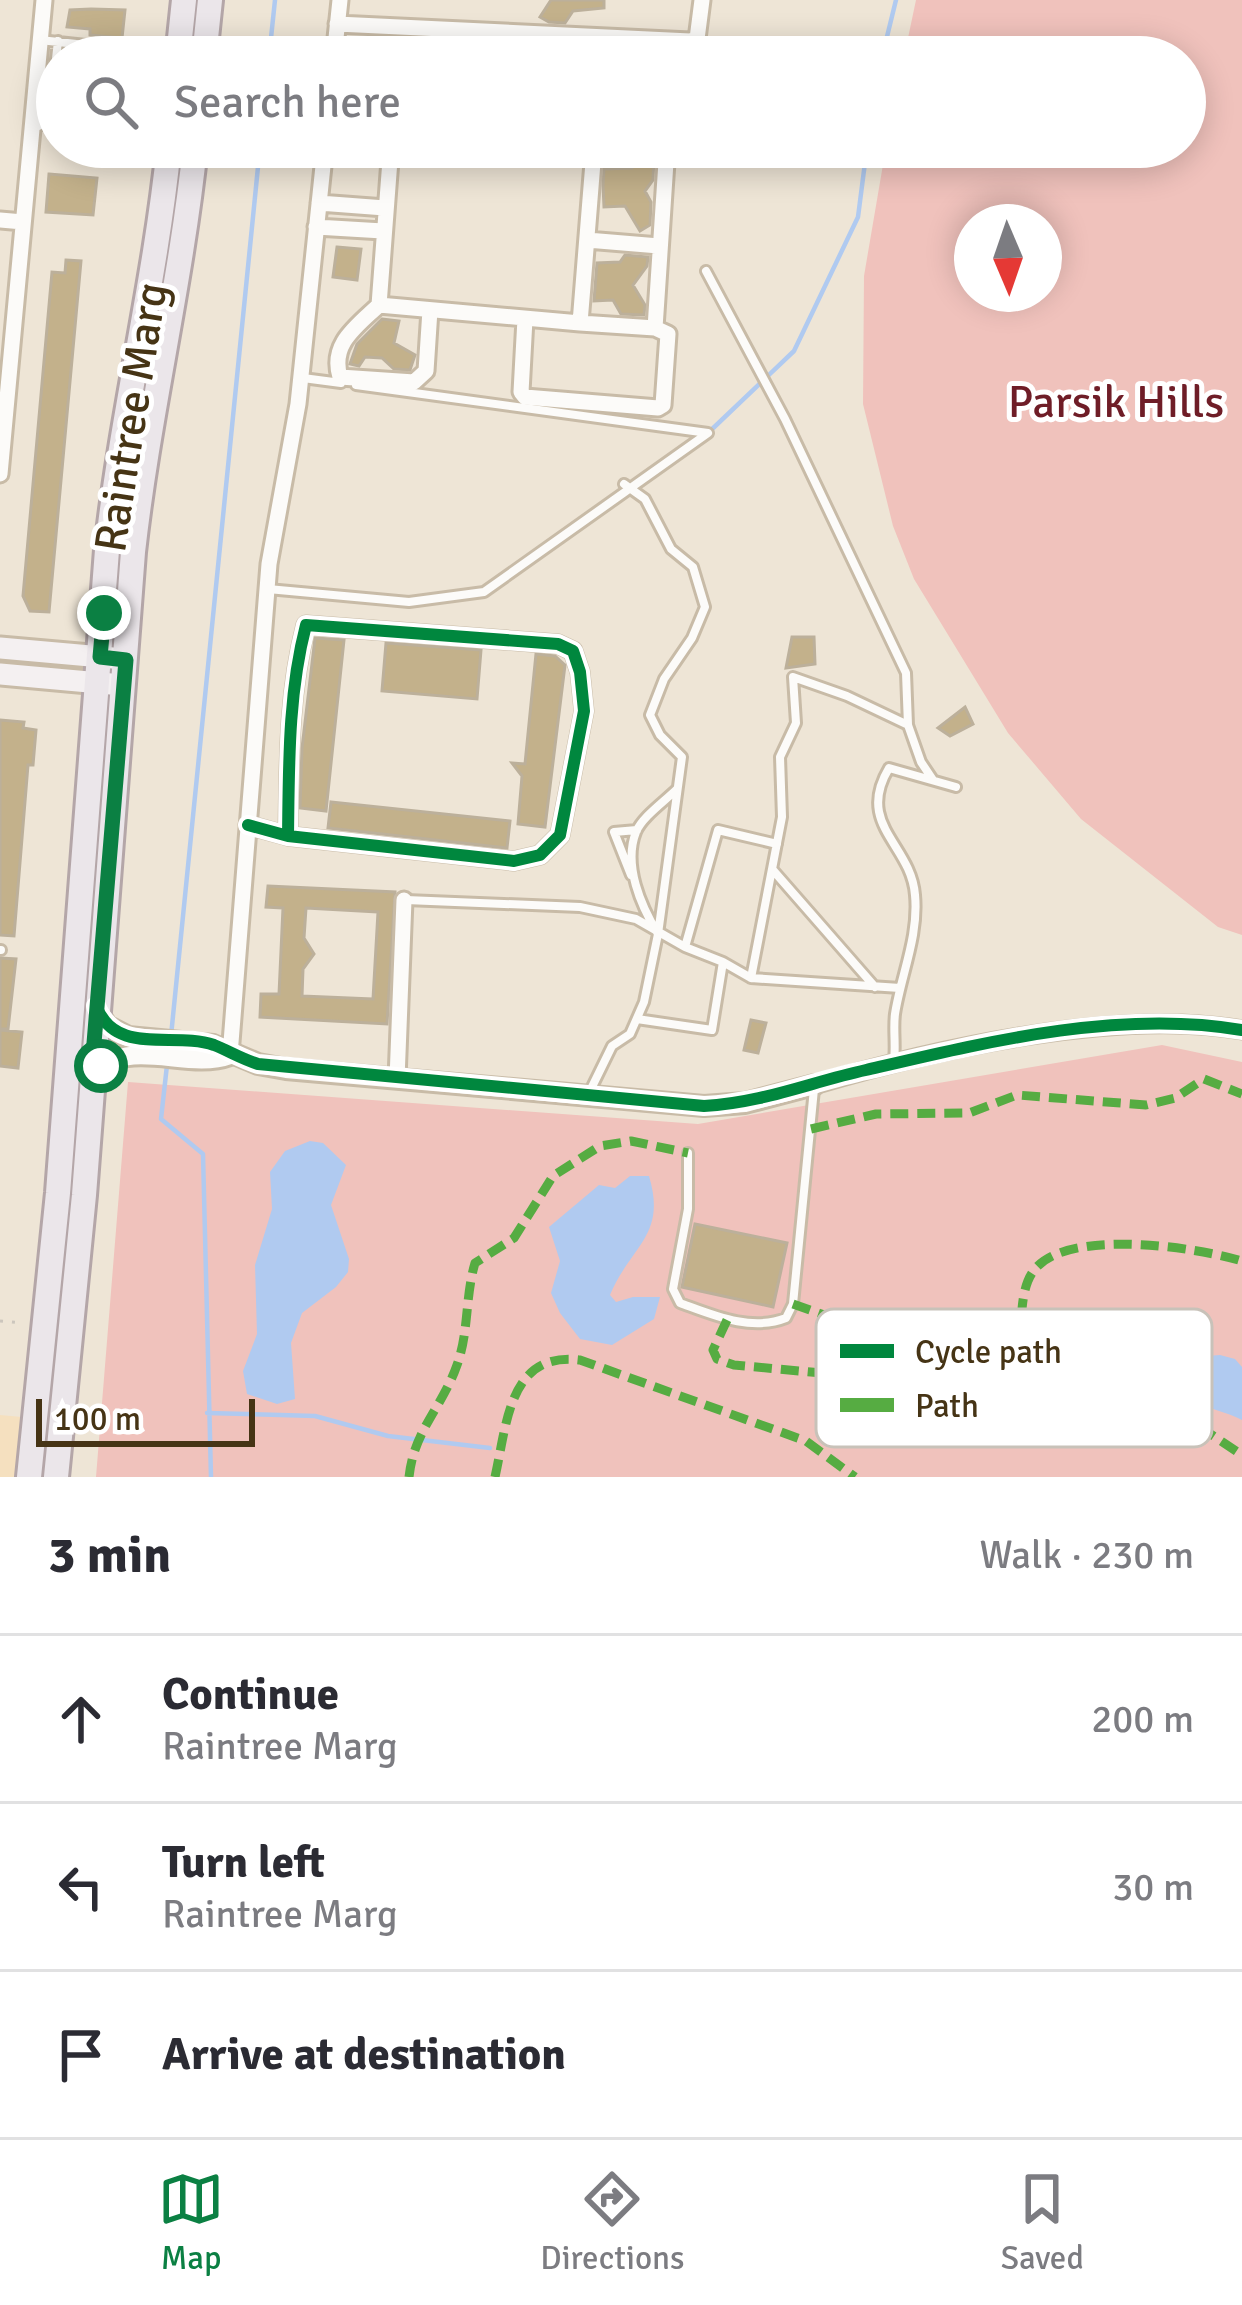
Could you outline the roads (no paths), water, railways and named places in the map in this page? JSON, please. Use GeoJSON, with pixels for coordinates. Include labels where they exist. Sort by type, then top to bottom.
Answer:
{"type":"FeatureCollection","features":[{"type":"Feature","properties":{"kind":"main road"},"geometry":{"type":"LineString","coordinates":[[180,36],[184,0]]}},
{"type":"Feature","properties":{"kind":"main road"},"geometry":{"type":"LineString","coordinates":[[206,36],[210,0]]}},
{"type":"Feature","properties":{"kind":"main road","name":"Raintree Marg"},"geometry":{"type":"LineString","coordinates":[[29,1477],[58,1193],[114,482],[156,255],[166,168]]}},
{"type":"Feature","properties":{"kind":"main road","name":"Raintree Marg"},"geometry":{"type":"LineString","coordinates":[[56,1477],[140,485],[182,260],[193,168]]}},
{"type":"Feature","properties":{"kind":"main road"},"geometry":{"type":"LineString","coordinates":[[0,648],[125,673]]}},
{"type":"Feature","properties":{"kind":"main road"},"geometry":{"type":"LineString","coordinates":[[0,674],[99,670]]}},
{"type":"Feature","properties":{"kind":"street"},"geometry":{"type":"LineString","coordinates":[[40,36],[44,0]]}},
{"type":"Feature","properties":{"kind":"street"},"geometry":{"type":"LineString","coordinates":[[336,36],[340,0]]}},
{"type":"Feature","properties":{"kind":"street"},"geometry":{"type":"LineString","coordinates":[[698,36],[702,0]]}},
{"type":"Feature","properties":{"kind":"street"},"geometry":{"type":"LineString","coordinates":[[337,24],[586,36]]}},
{"type":"Feature","properties":{"kind":"street"},"geometry":{"type":"LineString","coordinates":[[0,475],[36,84]]}},
{"type":"Feature","properties":{"kind":"street"},"geometry":{"type":"LineString","coordinates":[[230,1055],[269,565],[301,378],[323,168]]}},
{"type":"Feature","properties":{"kind":"street"},"geometry":{"type":"LineString","coordinates":[[389,168],[379,305],[338,348],[335,360],[340,377],[414,382],[422,377],[430,310]]}},
{"type":"Feature","properties":{"kind":"street"},"geometry":{"type":"LineString","coordinates":[[580,323],[596,168]]}},
{"type":"Feature","properties":{"kind":"street"},"geometry":{"type":"LineString","coordinates":[[655,328],[665,168]]}},
{"type":"Feature","properties":{"kind":"street"},"geometry":{"type":"LineString","coordinates":[[319,203],[385,208]]}},
{"type":"Feature","properties":{"kind":"street"},"geometry":{"type":"LineString","coordinates":[[0,220],[23,222]]}},
{"type":"Feature","properties":{"kind":"street"},"geometry":{"type":"LineString","coordinates":[[316,227],[383,231]]}},
{"type":"Feature","properties":{"kind":"street"},"geometry":{"type":"LineString","coordinates":[[587,240],[659,246]]}},
{"type":"Feature","properties":{"kind":"street"},"geometry":{"type":"LineString","coordinates":[[379,305],[655,328],[668,334],[663,405],[658,409],[525,397],[521,392],[525,319]]}},
{"type":"Feature","properties":{"kind":"street"},"geometry":{"type":"LineString","coordinates":[[248,825],[288,836],[514,861],[540,854],[560,835],[584,712],[573,651],[558,644],[306,625],[297,659],[288,836]]}},
{"type":"Feature","properties":{"kind":"street"},"geometry":{"type":"LineString","coordinates":[[397,1078],[404,900]]}},
{"type":"Feature","properties":{"kind":"street"},"geometry":{"type":"LineString","coordinates":[[96,1006],[113,1031],[152,1048],[183,1051],[213,1045],[230,1055],[286,1069],[704,1106],[745,1103],[863,1070],[1062,1031],[1195,1025],[1242,1030]]}},
{"type":"Feature","properties":{"kind":"street"},"geometry":{"type":"LineString","coordinates":[[91,1079],[117,1057],[152,1048]]}},
{"type":"Feature","properties":{"kind":"lane"},"geometry":{"type":"LineString","coordinates":[[32,128],[36,127]]}},
{"type":"Feature","properties":{"kind":"lane"},"geometry":{"type":"LineString","coordinates":[[706,271],[769,388],[906,673],[908,725],[933,780]]}},
{"type":"Feature","properties":{"kind":"lane"},"geometry":{"type":"LineString","coordinates":[[267,596],[409,602],[484,592],[708,433],[301,378]]}},
{"type":"Feature","properties":{"kind":"lane"},"geometry":{"type":"LineString","coordinates":[[588,1096],[612,1046],[630,1034],[644,1002],[682,758],[650,716],[664,679],[692,638],[705,607],[693,567],[671,550],[645,499],[623,484]]}},
{"type":"Feature","properties":{"kind":"lane"},"geometry":{"type":"LineString","coordinates":[[751,978],[782,817],[780,757],[796,723],[793,676],[908,725]]}},
{"type":"Feature","properties":{"kind":"lane"},"geometry":{"type":"LineString","coordinates":[[688,1153],[688,1209],[673,1289],[680,1303],[727,1320],[773,1323],[786,1318],[793,1304],[815,1078],[896,1059],[895,1016],[915,916],[915,892],[879,818],[877,789],[889,768],[956,787]]}},
{"type":"Feature","properties":{"kind":"lane"},"geometry":{"type":"LineString","coordinates":[[638,893],[633,864],[637,830],[678,788]]}},
{"type":"Feature","properties":{"kind":"lane"},"geometry":{"type":"LineString","coordinates":[[637,830],[614,832],[658,934]]}},
{"type":"Feature","properties":{"kind":"lane"},"geometry":{"type":"LineString","coordinates":[[685,947],[718,830],[777,844]]}},
{"type":"Feature","properties":{"kind":"lane"},"geometry":{"type":"LineString","coordinates":[[772,869],[875,987]]}},
{"type":"Feature","properties":{"kind":"lane"},"geometry":{"type":"LineString","coordinates":[[404,900],[580,907],[636,919],[751,978],[900,988]]}},
{"type":"Feature","properties":{"kind":"lane"},"geometry":{"type":"LineString","coordinates":[[637,1019],[712,1030],[723,962]]}},
{"type":"Feature","properties":{"kind":"water"},"geometry":{"type":"Polygon","coordinates":[[[310,1141],[323,1143],[346,1165],[331,1205],[349,1259],[348,1272],[302,1313],[291,1343],[295,1399],[277,1404],[247,1394],[243,1371],[257,1334],[255,1265],[272,1209],[270,1172],[285,1151],[310,1141]]]}},
{"type":"Feature","properties":{"kind":"water"},"geometry":{"type":"Polygon","coordinates":[[[630,1176],[649,1176],[653,1213],[644,1239],[610,1295],[616,1302],[660,1297],[654,1319],[612,1345],[580,1339],[551,1293],[560,1261],[549,1227],[599,1185],[615,1188],[630,1176]]]}},
{"type":"Feature","properties":{"kind":"water"},"geometry":{"type":"Polygon","coordinates":[[[1212,1356],[1235,1359],[1242,1367],[1242,1420],[1212,1408],[1212,1356]]]}},
{"type":"Feature","properties":{"kind":"waterway"},"geometry":{"type":"LineString","coordinates":[[271,36],[275,0]]}},
{"type":"Feature","properties":{"kind":"waterway"},"geometry":{"type":"LineString","coordinates":[[887,36],[896,0]]}},
{"type":"Feature","properties":{"kind":"waterway"},"geometry":{"type":"LineString","coordinates":[[171,1036],[258,168]]}},
{"type":"Feature","properties":{"kind":"waterway"},"geometry":{"type":"LineString","coordinates":[[708,433],[794,351],[858,217],[864,168]]}},
{"type":"Feature","properties":{"kind":"waterway"},"geometry":{"type":"LineString","coordinates":[[657,474],[692,449]]}},
{"type":"Feature","properties":{"kind":"waterway"},"geometry":{"type":"LineString","coordinates":[[167,1065],[161,1119],[203,1154],[211,1477]]}},
{"type":"Feature","properties":{"kind":"waterway"},"geometry":{"type":"LineString","coordinates":[[207,1413],[315,1416],[388,1436],[490,1448]]}},
{"type":"Feature","properties":{"kind":"park label","name":"Parsik Hills"},"geometry":{"type":"Point","coordinates":[1116,401]}}]}
